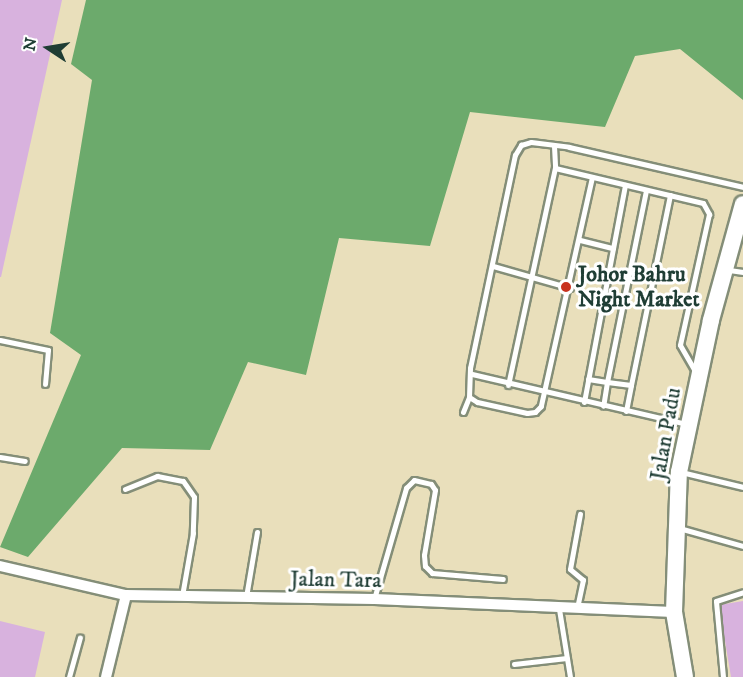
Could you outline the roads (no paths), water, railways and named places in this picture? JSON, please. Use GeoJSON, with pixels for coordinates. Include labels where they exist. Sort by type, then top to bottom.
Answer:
{"type":"FeatureCollection","features":[{"type":"Feature","properties":{"kind":"street","name":"Jalan Padu"},"geometry":{"type":"LineString","coordinates":[[685,677],[674,612],[675,526],[680,472],[724,269],[743,204]]}},
{"type":"Feature","properties":{"kind":"street","name":"Jalan Tara"},"geometry":{"type":"LineString","coordinates":[[0,566],[126,596],[374,599],[577,610],[674,612]]}},
{"type":"Feature","properties":{"kind":"street"},"geometry":{"type":"LineString","coordinates":[[106,677],[126,596]]}},
{"type":"Feature","properties":{"kind":"lane"},"geometry":{"type":"LineString","coordinates":[[463,412],[469,397],[515,155],[521,145],[531,142],[554,146],[743,187]]}},
{"type":"Feature","properties":{"kind":"lane"},"geometry":{"type":"LineString","coordinates":[[508,385],[555,168],[554,146]]}},
{"type":"Feature","properties":{"kind":"lane"},"geometry":{"type":"LineString","coordinates":[[555,168],[703,203],[709,214],[681,345],[699,378]]}},
{"type":"Feature","properties":{"kind":"lane"},"geometry":{"type":"LineString","coordinates":[[469,397],[535,412],[546,393],[592,177]]}},
{"type":"Feature","properties":{"kind":"lane"},"geometry":{"type":"LineString","coordinates":[[584,402],[625,185]]}},
{"type":"Feature","properties":{"kind":"lane"},"geometry":{"type":"LineString","coordinates":[[603,406],[646,190]]}},
{"type":"Feature","properties":{"kind":"lane"},"geometry":{"type":"LineString","coordinates":[[626,411],[670,195]]}},
{"type":"Feature","properties":{"kind":"lane"},"geometry":{"type":"LineString","coordinates":[[580,240],[613,248]]}},
{"type":"Feature","properties":{"kind":"lane"},"geometry":{"type":"LineString","coordinates":[[493,266],[570,288]]}},
{"type":"Feature","properties":{"kind":"lane"},"geometry":{"type":"LineString","coordinates":[[724,269],[743,272]]}},
{"type":"Feature","properties":{"kind":"lane"},"geometry":{"type":"LineString","coordinates":[[0,340],[48,350],[45,384]]}},
{"type":"Feature","properties":{"kind":"lane"},"geometry":{"type":"LineString","coordinates":[[472,374],[508,385],[689,424]]}},
{"type":"Feature","properties":{"kind":"lane"},"geometry":{"type":"LineString","coordinates":[[588,379],[631,385]]}},
{"type":"Feature","properties":{"kind":"lane"},"geometry":{"type":"LineString","coordinates":[[0,456],[25,461]]}},
{"type":"Feature","properties":{"kind":"lane"},"geometry":{"type":"LineString","coordinates":[[680,472],[743,487]]}},
{"type":"Feature","properties":{"kind":"lane"},"geometry":{"type":"LineString","coordinates":[[125,489],[157,476],[183,481],[194,497],[193,533],[182,596]]}},
{"type":"Feature","properties":{"kind":"lane"},"geometry":{"type":"LineString","coordinates":[[374,599],[406,488],[414,480],[431,484],[435,490],[424,555],[425,566],[432,573],[502,579]]}},
{"type":"Feature","properties":{"kind":"lane"},"geometry":{"type":"LineString","coordinates":[[577,610],[583,580],[570,569],[580,514]]}},
{"type":"Feature","properties":{"kind":"lane"},"geometry":{"type":"LineString","coordinates":[[675,526],[743,546]]}},
{"type":"Feature","properties":{"kind":"lane"},"geometry":{"type":"LineString","coordinates":[[245,599],[257,532]]}},
{"type":"Feature","properties":{"kind":"lane"},"geometry":{"type":"LineString","coordinates":[[723,677],[716,601],[743,592]]}},
{"type":"Feature","properties":{"kind":"lane"},"geometry":{"type":"LineString","coordinates":[[559,609],[570,677]]}},
{"type":"Feature","properties":{"kind":"lane"},"geometry":{"type":"LineString","coordinates":[[69,677],[80,637]]}},
{"type":"Feature","properties":{"kind":"lane"},"geometry":{"type":"LineString","coordinates":[[514,664],[567,658]]}},
{"type":"Feature","properties":{"kind":"place","name":"Johor Bahru Night Market"},"geometry":{"type":"Point","coordinates":[566,287]}}]}
